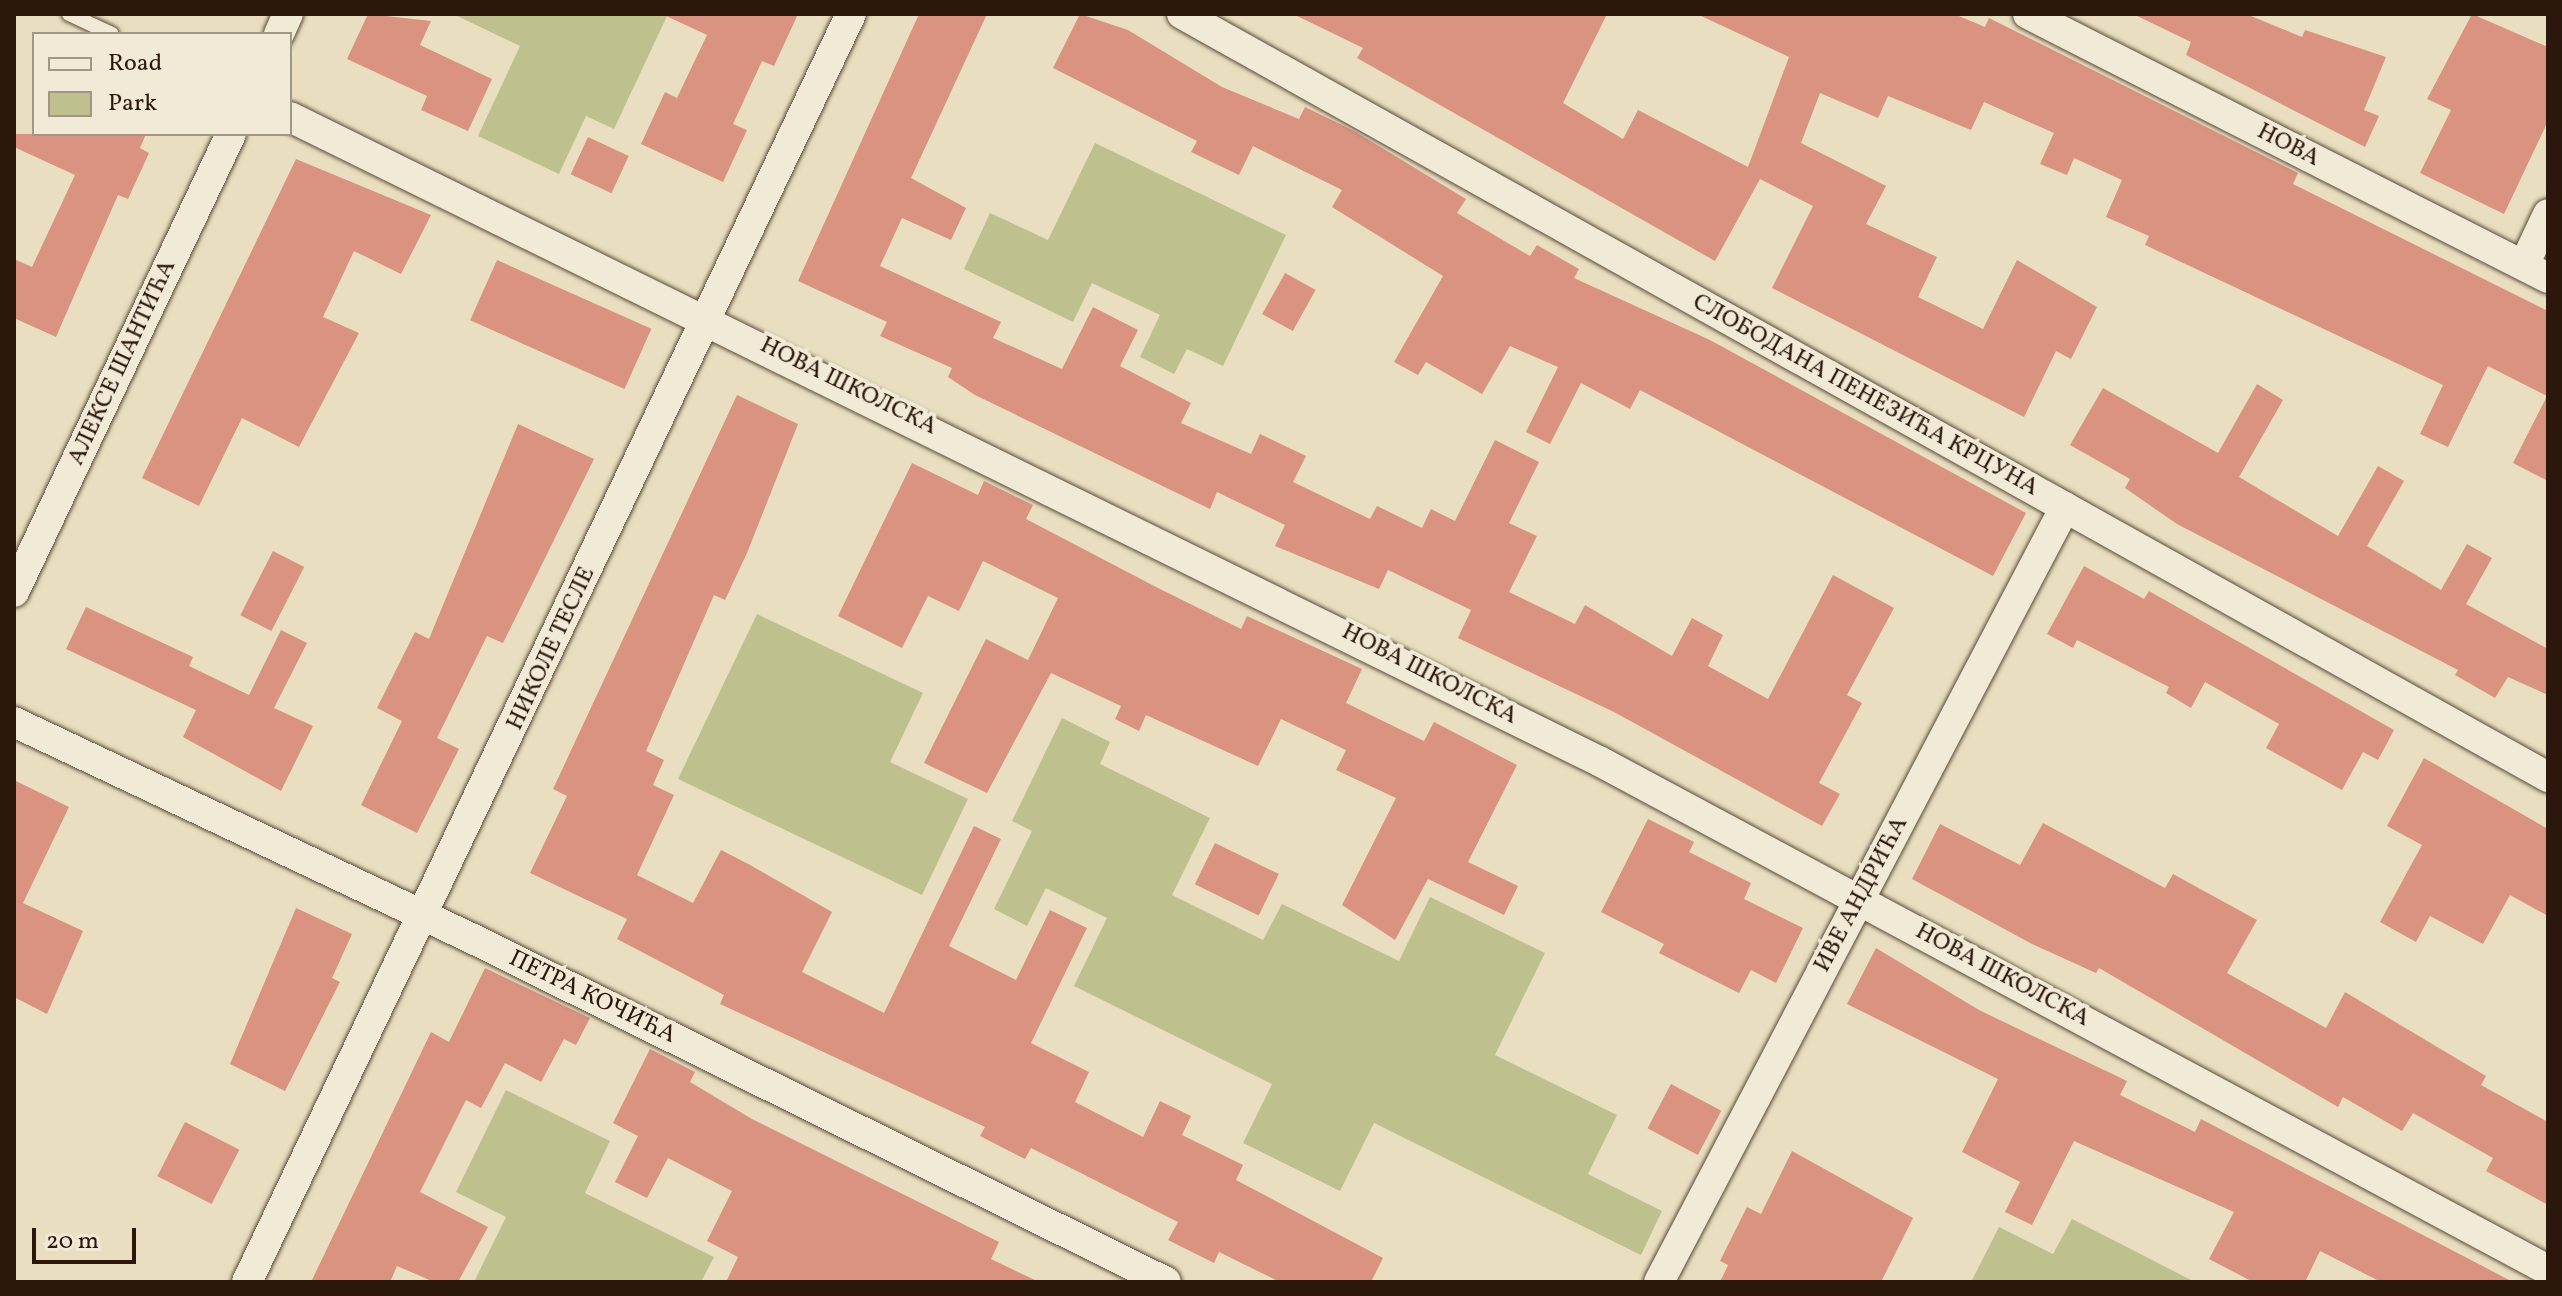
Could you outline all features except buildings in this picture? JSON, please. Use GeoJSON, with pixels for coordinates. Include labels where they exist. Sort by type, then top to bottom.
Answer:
{"type":"FeatureCollection","features":[{"type":"Feature","properties":{"kind":"street","name":"НИКОЛЕ ТЕСЛЕ"},"geometry":{"type":"LineString","coordinates":[[247,1282],[425,919],[851,14]]}},
{"type":"Feature","properties":{"kind":"street","name":"СЛОБОДАНА ПЕНЕЗИЋА КРЦУНА"},"geometry":{"type":"LineString","coordinates":[[1182,14],[1228,25],[2065,507],[2548,777]]}},
{"type":"Feature","properties":{"kind":"street","name":"НОВА"},"geometry":{"type":"LineString","coordinates":[[2028,14],[2536,272]]}},
{"type":"Feature","properties":{"kind":"street","name":"НОВА ШКОЛСКА"},"geometry":{"type":"LineString","coordinates":[[292,118],[708,317],[1440,679],[1860,899],[2548,1270]]}},
{"type":"Feature","properties":{"kind":"street","name":"АЛЕКСЕ ШАНТИЋА"},"geometry":{"type":"LineString","coordinates":[[14,592],[230,136]]}},
{"type":"Feature","properties":{"kind":"street"},"geometry":{"type":"LineString","coordinates":[[2536,272],[2548,214]]}},
{"type":"Feature","properties":{"kind":"street","name":"ИВЕ АНДРИЋА"},"geometry":{"type":"LineString","coordinates":[[1659,1282],[2065,507]]}},
{"type":"Feature","properties":{"kind":"street","name":"ПЕТРА КОЧИЋА"},"geometry":{"type":"LineString","coordinates":[[14,722],[425,919],[1166,1282]]}},
{"type":"Feature","properties":{"kind":"lane"},"geometry":{"type":"LineString","coordinates":[[69,14],[108,32]]}},
{"type":"Feature","properties":{"kind":"green space"},"geometry":{"type":"Polygon","coordinates":[[[453,14],[668,14],[614,129],[586,116],[559,174],[478,136],[520,46],[453,14]]]}},
{"type":"Feature","properties":{"kind":"green space"},"geometry":{"type":"Polygon","coordinates":[[[1095,143],[1286,235],[1223,366],[1187,349],[1174,374],[1140,357],[1160,315],[1092,283],[1073,322],[964,269],[990,213],[1048,240],[1095,143]]]}},
{"type":"Feature","properties":{"kind":"green space"},"geometry":{"type":"Polygon","coordinates":[[[757,614],[923,693],[890,762],[968,799],[922,895],[678,779],[757,614]]]}},
{"type":"Feature","properties":{"kind":"green space"},"geometry":{"type":"Polygon","coordinates":[[[1062,718],[1110,742],[1100,764],[1210,818],[1172,895],[1263,940],[1282,904],[1399,961],[1430,897],[1545,953],[1495,1055],[1617,1115],[1588,1174],[1662,1211],[1641,1255],[1374,1123],[1340,1191],[1243,1143],[1272,1084],[1074,986],[1107,918],[1046,888],[1027,926],[994,909],[1032,831],[1012,821],[1062,718]]]}},
{"type":"Feature","properties":{"kind":"green space"},"geometry":{"type":"Polygon","coordinates":[[[506,1090],[610,1141],[585,1193],[714,1257],[701,1282],[474,1282],[506,1217],[456,1192],[506,1090]]]}},
{"type":"Feature","properties":{"kind":"green space"},"geometry":{"type":"Polygon","coordinates":[[[2072,1219],[2195,1282],[1971,1282],[1999,1227],[2053,1254],[2072,1219]]]}}]}
